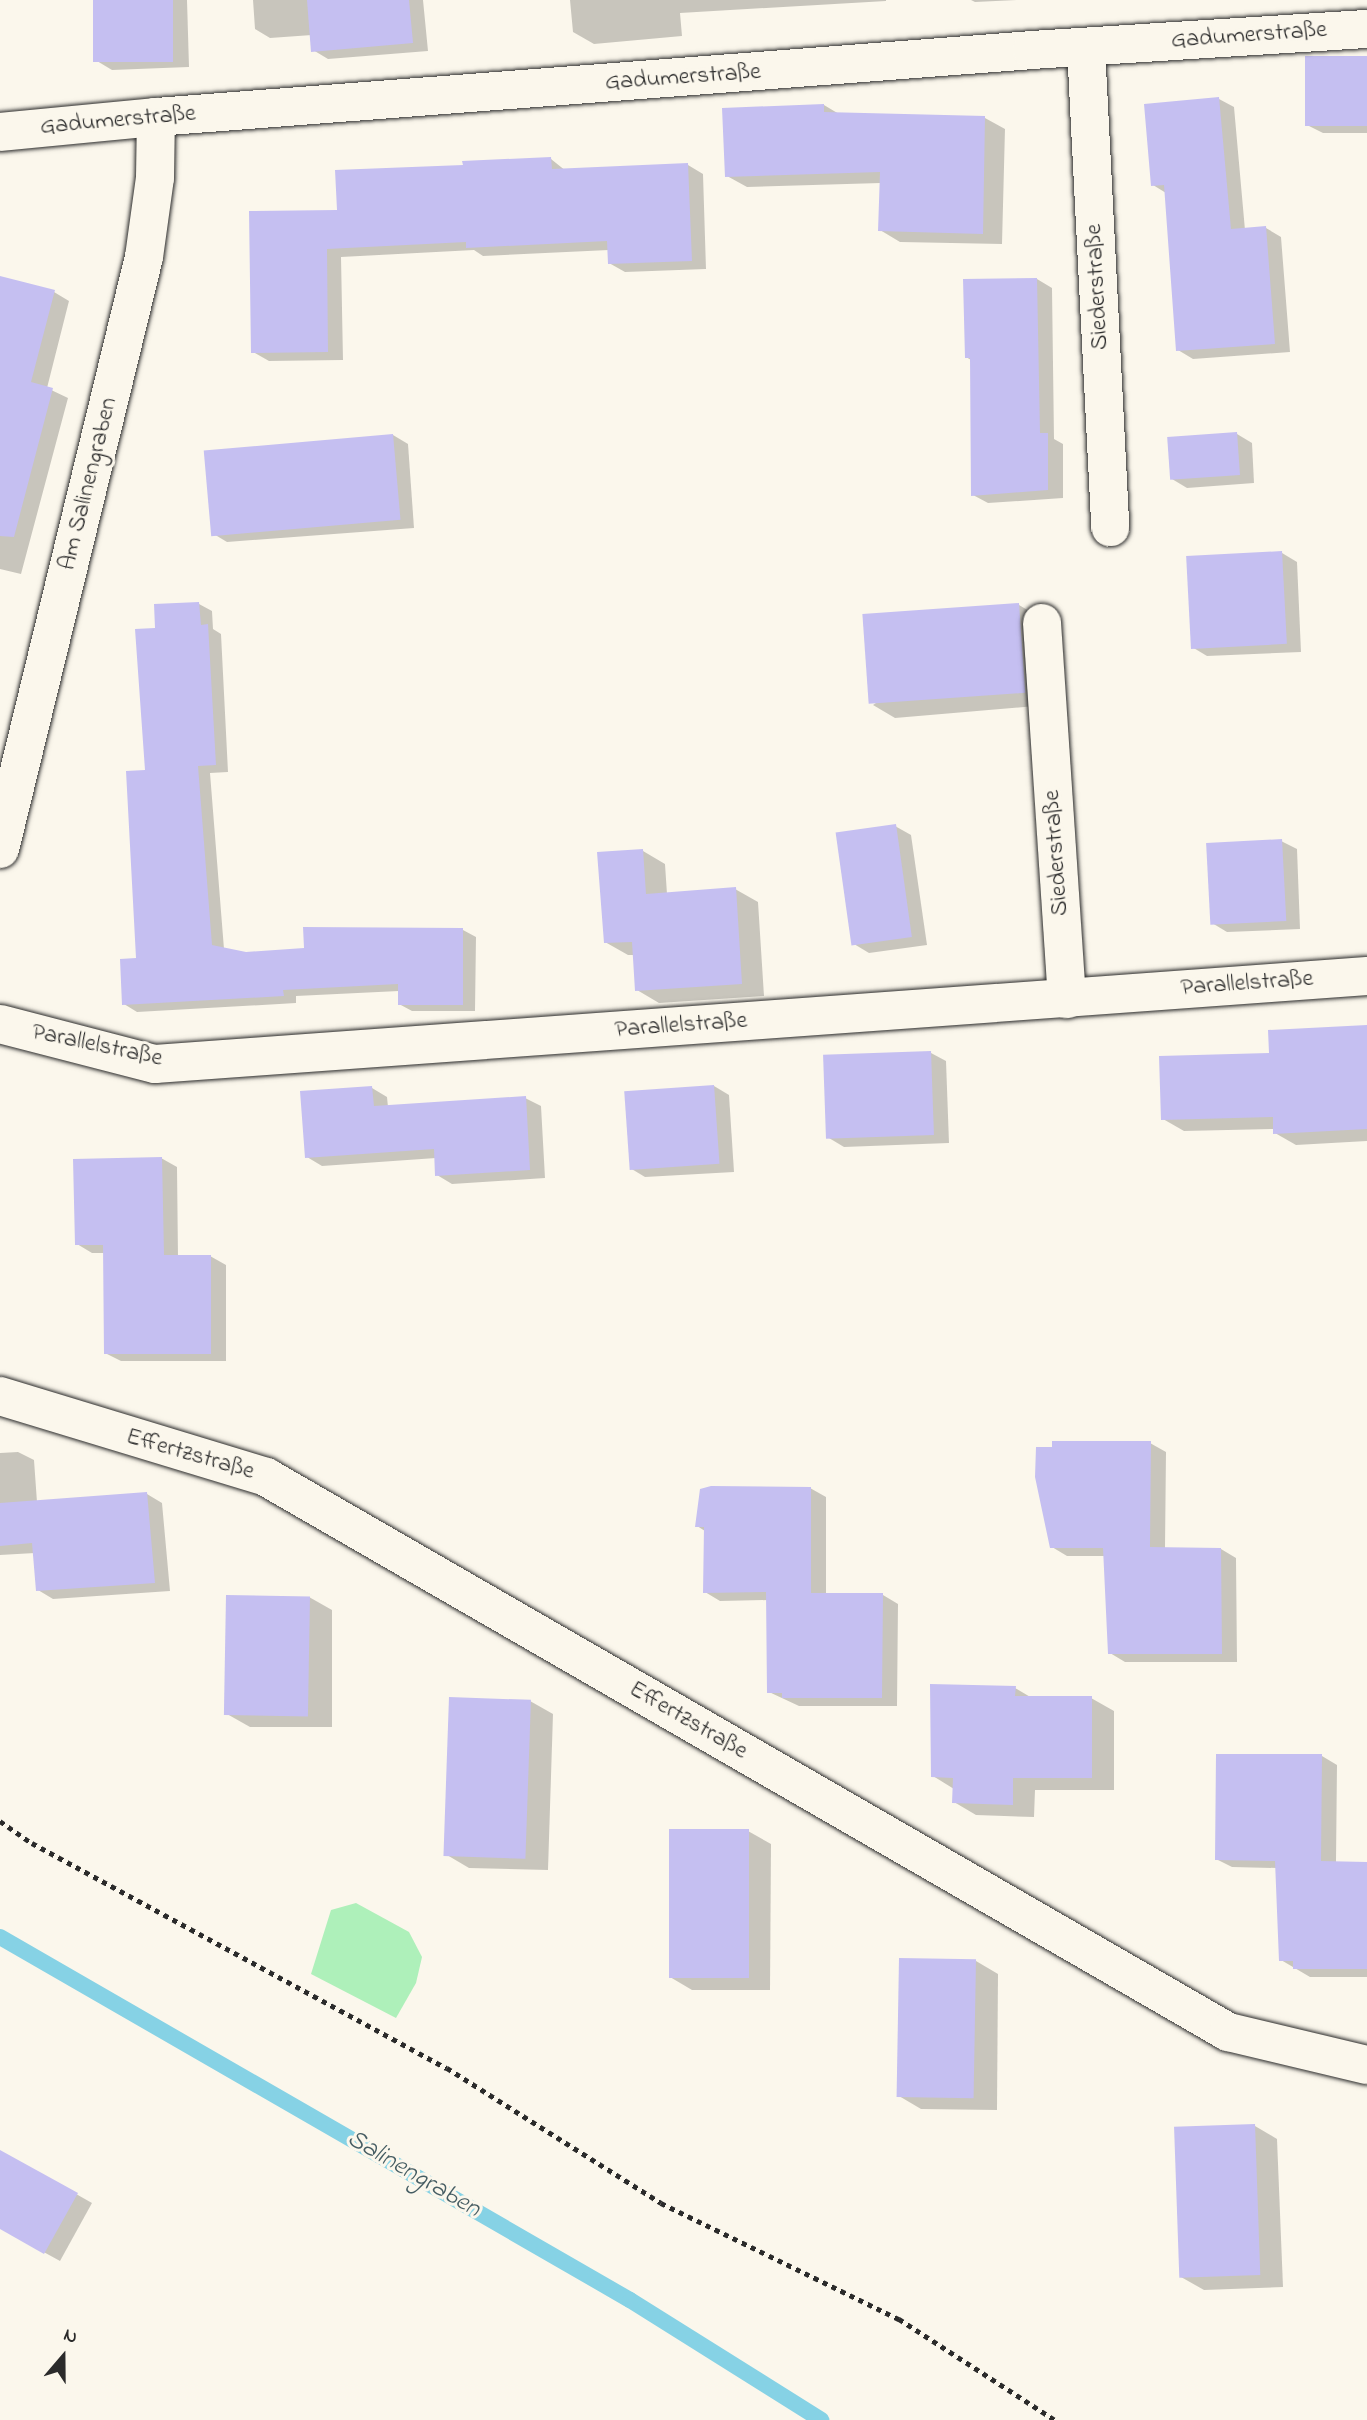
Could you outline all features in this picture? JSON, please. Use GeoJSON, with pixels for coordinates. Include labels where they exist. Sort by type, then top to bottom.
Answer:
{"type":"FeatureCollection","features":[{"type":"Feature","properties":{"kind":"street","name":"Gadumerstraße"},"geometry":{"type":"LineString","coordinates":[[0,132],[156,117],[1086,47],[1367,29]]}},
{"type":"Feature","properties":{"kind":"street","name":"Siederstraße"},"geometry":{"type":"LineString","coordinates":[[1086,47],[1110,527]]}},
{"type":"Feature","properties":{"kind":"street","name":"Am Salinengraben"},"geometry":{"type":"LineString","coordinates":[[0,849],[144,257],[155,178],[156,117]]}},
{"type":"Feature","properties":{"kind":"street","name":"Siederstraße"},"geometry":{"type":"LineString","coordinates":[[1042,623],[1067,999]]}},
{"type":"Feature","properties":{"kind":"street","name":"Parallelstraße"},"geometry":{"type":"LineString","coordinates":[[0,1024],[155,1064],[1367,976]]}},
{"type":"Feature","properties":{"kind":"street","name":"Effertzstraße"},"geometry":{"type":"LineString","coordinates":[[0,1396],[266,1477],[1228,2032],[1367,2065]]}},
{"type":"Feature","properties":{"kind":"path"},"geometry":{"type":"LineString","coordinates":[[0,1822],[32,1843],[447,2068],[661,2203],[899,2319],[1055,2420]]}},
{"type":"Feature","properties":{"kind":"green space"},"geometry":{"type":"Polygon","coordinates":[[[356,1903],[409,1932],[422,1957],[416,1983],[396,2018],[311,1974],[331,1910],[356,1903]]]}},
{"type":"Feature","properties":{"kind":"building"},"geometry":{"type":"Polygon","coordinates":[[[93,0],[173,0],[173,62],[93,62],[93,0]]]}},
{"type":"Feature","properties":{"kind":"building"},"geometry":{"type":"Polygon","coordinates":[[[307,0],[409,0],[413,43],[311,52],[307,0]]]}},
{"type":"Feature","properties":{"kind":"building"},"geometry":{"type":"Polygon","coordinates":[[[1305,56],[1367,56],[1367,126],[1305,126],[1305,56]]]}},
{"type":"Feature","properties":{"kind":"building"},"geometry":{"type":"Polygon","coordinates":[[[1219,97],[1231,229],[1266,226],[1275,344],[1176,351],[1164,185],[1151,186],[1144,104],[1219,97]]]}},
{"type":"Feature","properties":{"kind":"building"},"geometry":{"type":"Polygon","coordinates":[[[824,104],[824,112],[985,116],[983,234],[878,231],[880,172],[725,177],[722,108],[824,104]]]}},
{"type":"Feature","properties":{"kind":"building"},"geometry":{"type":"Polygon","coordinates":[[[551,157],[552,169],[688,163],[692,261],[608,264],[607,241],[466,248],[466,242],[327,249],[328,352],[251,353],[249,211],[337,210],[335,170],[463,165],[462,161],[551,157]]]}},
{"type":"Feature","properties":{"kind":"building"},"geometry":{"type":"Polygon","coordinates":[[[0,276],[55,290],[31,382],[53,388],[14,537],[0,536],[0,276]]]}},
{"type":"Feature","properties":{"kind":"building"},"geometry":{"type":"Polygon","coordinates":[[[1037,278],[1040,433],[1048,433],[1048,490],[971,496],[970,358],[965,358],[963,279],[1037,278]]]}},
{"type":"Feature","properties":{"kind":"building"},"geometry":{"type":"Polygon","coordinates":[[[1237,432],[1240,475],[1170,480],[1167,437],[1237,432]]]}},
{"type":"Feature","properties":{"kind":"building"},"geometry":{"type":"Polygon","coordinates":[[[393,434],[400,520],[211,536],[204,451],[393,434]]]}},
{"type":"Feature","properties":{"kind":"building"},"geometry":{"type":"Polygon","coordinates":[[[1282,551],[1287,644],[1191,649],[1186,556],[1282,551]]]}},
{"type":"Feature","properties":{"kind":"building"},"geometry":{"type":"Polygon","coordinates":[[[199,602],[201,625],[208,624],[216,765],[198,766],[212,945],[246,952],[304,948],[303,927],[463,928],[463,1005],[398,1005],[398,984],[283,990],[284,996],[122,1005],[120,959],[136,958],[126,771],[145,770],[135,629],[155,628],[154,604],[199,602]]]}},
{"type":"Feature","properties":{"kind":"building"},"geometry":{"type":"Polygon","coordinates":[[[1019,603],[1025,693],[869,704],[862,614],[1019,603]]]}},
{"type":"Feature","properties":{"kind":"building"},"geometry":{"type":"Polygon","coordinates":[[[896,824],[912,937],[851,945],[836,832],[896,824]]]}},
{"type":"Feature","properties":{"kind":"building"},"geometry":{"type":"Polygon","coordinates":[[[1282,839],[1286,921],[1210,925],[1206,843],[1282,839]]]}},
{"type":"Feature","properties":{"kind":"building"},"geometry":{"type":"Polygon","coordinates":[[[643,849],[646,894],[736,887],[742,984],[635,991],[632,942],[604,943],[597,852],[643,849]]]}},
{"type":"Feature","properties":{"kind":"building"},"geometry":{"type":"Polygon","coordinates":[[[1367,1025],[1367,1129],[1273,1134],[1273,1117],[1161,1120],[1159,1056],[1269,1053],[1268,1030],[1367,1025]]]}},
{"type":"Feature","properties":{"kind":"building"},"geometry":{"type":"Polygon","coordinates":[[[931,1051],[934,1135],[826,1139],[823,1055],[931,1051]]]}},
{"type":"Feature","properties":{"kind":"building"},"geometry":{"type":"Polygon","coordinates":[[[714,1085],[720,1164],[630,1170],[624,1091],[714,1085]]]}},
{"type":"Feature","properties":{"kind":"building"},"geometry":{"type":"Polygon","coordinates":[[[372,1086],[374,1106],[526,1096],[530,1170],[435,1176],[434,1149],[305,1158],[300,1091],[372,1086]]]}},
{"type":"Feature","properties":{"kind":"building"},"geometry":{"type":"Polygon","coordinates":[[[162,1157],[164,1255],[211,1255],[211,1354],[104,1354],[103,1245],[75,1245],[73,1159],[162,1157]]]}},
{"type":"Feature","properties":{"kind":"building"},"geometry":{"type":"Polygon","coordinates":[[[1052,1441],[1151,1441],[1150,1547],[1221,1548],[1222,1654],[1108,1654],[1103,1548],[1050,1548],[1035,1477],[1036,1447],[1052,1447],[1052,1441]]]}},
{"type":"Feature","properties":{"kind":"building"},"geometry":{"type":"Polygon","coordinates":[[[711,1486],[811,1487],[811,1593],[883,1593],[882,1698],[782,1698],[782,1693],[767,1693],[766,1592],[703,1593],[704,1527],[695,1527],[700,1489],[711,1486]]]}},
{"type":"Feature","properties":{"kind":"building"},"geometry":{"type":"Polygon","coordinates":[[[147,1492],[155,1583],[36,1591],[32,1543],[0,1546],[0,1503],[147,1492]]]}},
{"type":"Feature","properties":{"kind":"building"},"geometry":{"type":"Polygon","coordinates":[[[226,1595],[310,1596],[308,1716],[224,1715],[226,1595]]]}},
{"type":"Feature","properties":{"kind":"building"},"geometry":{"type":"Polygon","coordinates":[[[930,1684],[1016,1686],[1015,1696],[1092,1696],[1092,1778],[1013,1778],[1013,1805],[952,1803],[953,1778],[931,1777],[930,1684]]]}},
{"type":"Feature","properties":{"kind":"building"},"geometry":{"type":"Polygon","coordinates":[[[449,1697],[531,1700],[525,1859],[443,1856],[449,1697]]]}},
{"type":"Feature","properties":{"kind":"building"},"geometry":{"type":"Polygon","coordinates":[[[1216,1754],[1322,1754],[1321,1861],[1367,1862],[1367,1969],[1293,1969],[1293,1961],[1279,1961],[1275,1861],[1215,1860],[1216,1754]]]}},
{"type":"Feature","properties":{"kind":"building"},"geometry":{"type":"Polygon","coordinates":[[[669,1829],[749,1829],[749,1978],[669,1978],[669,1829]]]}},
{"type":"Feature","properties":{"kind":"building"},"geometry":{"type":"Polygon","coordinates":[[[899,1958],[976,1959],[974,2098],[897,2097],[899,1958]]]}},
{"type":"Feature","properties":{"kind":"building"},"geometry":{"type":"Polygon","coordinates":[[[1255,2124],[1260,2275],[1179,2278],[1174,2127],[1255,2124]]]}},
{"type":"Feature","properties":{"kind":"building"},"geometry":{"type":"Polygon","coordinates":[[[0,2150],[78,2193],[44,2254],[0,2229],[0,2150]]]}},
{"type":"Feature","properties":{"kind":"waterway","name":"Salinengraben"},"geometry":{"type":"LineString","coordinates":[[0,1937],[630,2300],[821,2420]]}}]}
